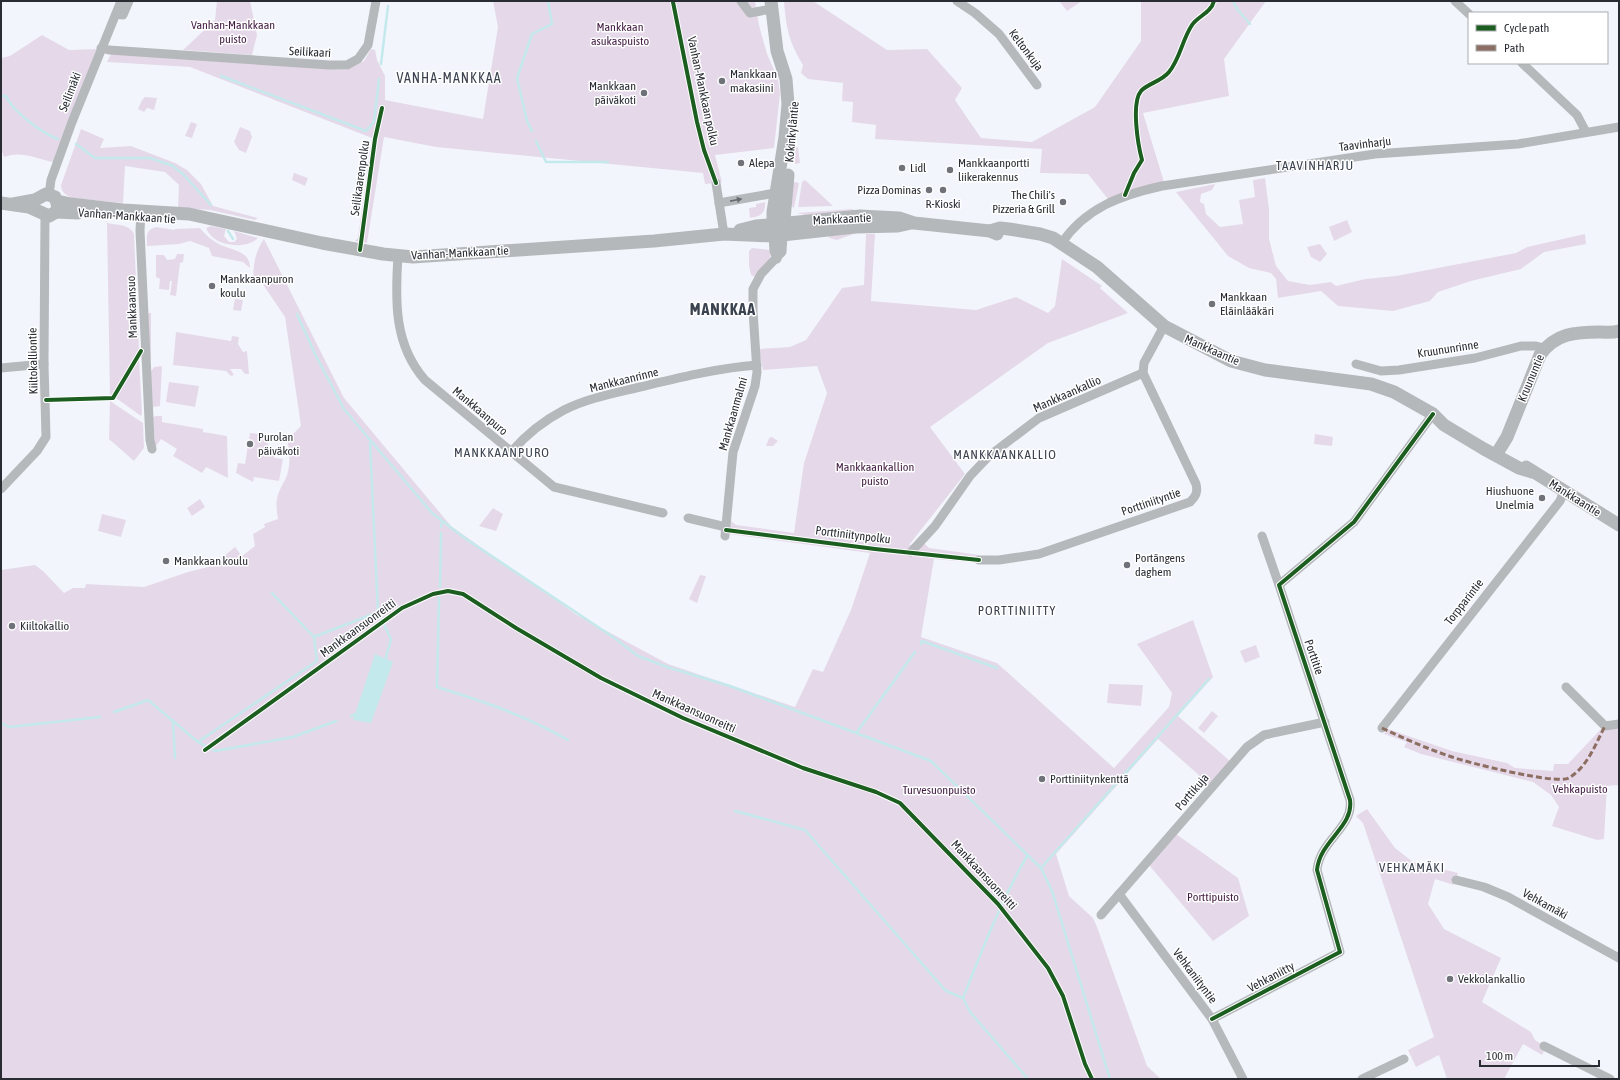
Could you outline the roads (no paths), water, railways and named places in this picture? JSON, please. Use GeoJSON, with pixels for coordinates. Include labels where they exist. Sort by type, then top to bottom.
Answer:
{"type":"FeatureCollection","features":[{"type":"Feature","properties":{"kind":"main road","name":"Kokinkyläntie"},"geometry":{"type":"LineString","coordinates":[[771,5],[776,33],[784,47],[793,72],[796,92],[796,120],[781,192],[778,230]]}},
{"type":"Feature","properties":{"kind":"main road","name":"Vanhan-Mankkaan tie"},"geometry":{"type":"LineString","coordinates":[[7,203],[48,205],[70,212],[141,215],[189,214],[322,243],[398,256],[427,257],[574,247],[724,234],[756,226],[778,230]]}},
{"type":"Feature","properties":{"kind":"main road","name":"Mankkaantie"},"geometry":{"type":"LineString","coordinates":[[778,230],[898,226],[911,223],[990,231],[999,235],[1049,244],[1062,244],[1098,267],[1164,326],[1231,361],[1266,370],[1371,384],[1394,392],[1433,414],[1448,427],[1498,452],[1519,468],[1532,472],[1619,525]]}},
{"type":"Feature","properties":{"kind":"main road","name":"Kruununtie"},"geometry":{"type":"LineString","coordinates":[[1498,452],[1507,437],[1544,348],[1560,336],[1568,334],[1618,332]]}},
{"type":"Feature","properties":{"kind":"street","name":"Seilimäki"},"geometry":{"type":"LineString","coordinates":[[48,205],[57,163],[101,48],[121,1]]}},
{"type":"Feature","properties":{"kind":"street"},"geometry":{"type":"LineString","coordinates":[[116,14],[123,15],[129,1]]}},
{"type":"Feature","properties":{"kind":"street","name":"Seilikaari"},"geometry":{"type":"LineString","coordinates":[[101,48],[109,50],[276,62],[347,65],[358,59],[368,45],[376,1]]}},
{"type":"Feature","properties":{"kind":"street"},"geometry":{"type":"LineString","coordinates":[[741,1],[750,13],[771,5]]}},
{"type":"Feature","properties":{"kind":"street","name":"Keltonkuja"},"geometry":{"type":"LineString","coordinates":[[957,1],[999,34],[1037,85]]}},
{"type":"Feature","properties":{"kind":"street"},"geometry":{"type":"LineString","coordinates":[[1455,1],[1468,13]]}},
{"type":"Feature","properties":{"kind":"street"},"geometry":{"type":"LineString","coordinates":[[1523,64],[1577,115],[1586,132]]}},
{"type":"Feature","properties":{"kind":"street","name":"Taavinharju"},"geometry":{"type":"LineString","coordinates":[[1062,244],[1077,224],[1102,205],[1136,191],[1375,154],[1518,144],[1619,127]]}},
{"type":"Feature","properties":{"kind":"street"},"geometry":{"type":"LineString","coordinates":[[716,183],[724,234]]}},
{"type":"Feature","properties":{"kind":"street"},"geometry":{"type":"LineString","coordinates":[[719,203],[781,192]]}},
{"type":"Feature","properties":{"kind":"street","name":"Kiiltokalliontie"},"geometry":{"type":"LineString","coordinates":[[1,489],[37,451],[46,437],[44,364],[48,205]]}},
{"type":"Feature","properties":{"kind":"street","name":"Mankkaansuo"},"geometry":{"type":"LineString","coordinates":[[141,215],[150,440],[152,449]]}},
{"type":"Feature","properties":{"kind":"street","name":"Mankkaanmalmi"},"geometry":{"type":"LineString","coordinates":[[725,536],[734,452],[755,386],[757,365],[752,304],[753,289],[761,274],[777,259],[782,252],[778,230]]}},
{"type":"Feature","properties":{"kind":"street","name":"Mankkaanpuro"},"geometry":{"type":"LineString","coordinates":[[398,256],[396,304],[401,339],[412,364],[425,380],[554,487],[663,513]]}},
{"type":"Feature","properties":{"kind":"street"},"geometry":{"type":"LineString","coordinates":[[1143,373],[1144,363],[1164,326]]}},
{"type":"Feature","properties":{"kind":"street","name":"Kruununrinne"},"geometry":{"type":"LineString","coordinates":[[1356,364],[1381,371],[1399,370],[1475,358],[1521,346],[1536,346],[1544,348]]}},
{"type":"Feature","properties":{"kind":"street"},"geometry":{"type":"LineString","coordinates":[[1,368],[44,364]]}},
{"type":"Feature","properties":{"kind":"street","name":"Mankkaanrinne"},"geometry":{"type":"LineString","coordinates":[[512,451],[521,441],[550,418],[578,404],[656,383],[757,365]]}},
{"type":"Feature","properties":{"kind":"street","name":"Mankkaankallio"},"geometry":{"type":"LineString","coordinates":[[911,552],[935,526],[977,468],[1008,442],[1048,414],[1143,373]]}},
{"type":"Feature","properties":{"kind":"street","name":"Porttiniityntie"},"geometry":{"type":"LineString","coordinates":[[979,560],[999,560],[1039,554],[1190,502],[1194,498],[1198,489],[1196,484],[1143,373]]}},
{"type":"Feature","properties":{"kind":"street"},"geometry":{"type":"LineString","coordinates":[[1279,585],[1354,522],[1433,414]]}},
{"type":"Feature","properties":{"kind":"street","name":"Torpparintie"},"geometry":{"type":"LineString","coordinates":[[1382,728],[1560,500],[1564,491]]}},
{"type":"Feature","properties":{"kind":"street"},"geometry":{"type":"LineString","coordinates":[[688,518],[726,526]]}},
{"type":"Feature","properties":{"kind":"street","name":"Porttitie"},"geometry":{"type":"LineString","coordinates":[[1262,536],[1325,722],[1351,808],[1349,817],[1322,851],[1318,859],[1317,870],[1340,952]]}},
{"type":"Feature","properties":{"kind":"street"},"geometry":{"type":"LineString","coordinates":[[1566,687],[1605,726],[1619,724]]}},
{"type":"Feature","properties":{"kind":"street","name":"Porttikuja"},"geometry":{"type":"LineString","coordinates":[[1101,914],[1246,747],[1264,735],[1325,722]]}},
{"type":"Feature","properties":{"kind":"street","name":"Vehkamäki"},"geometry":{"type":"LineString","coordinates":[[1456,880],[1484,887],[1508,898],[1619,958]]}},
{"type":"Feature","properties":{"kind":"street","name":"Vehkaniityntie"},"geometry":{"type":"LineString","coordinates":[[1119,894],[1212,1019],[1243,1079]]}},
{"type":"Feature","properties":{"kind":"street","name":"Vehkaniitty"},"geometry":{"type":"LineString","coordinates":[[1212,1019],[1340,952]]}},
{"type":"Feature","properties":{"kind":"street"},"geometry":{"type":"LineString","coordinates":[[1544,1046],[1610,1079]]}},
{"type":"Feature","properties":{"kind":"street"},"geometry":{"type":"LineString","coordinates":[[1362,1079],[1404,1059]]}},
{"type":"Feature","properties":{"kind":"water"},"geometry":{"type":"Polygon","coordinates":[[[375,654],[393,662],[371,723],[353,720],[375,654]]]}},
{"type":"Feature","properties":{"kind":"waterway"},"geometry":{"type":"LineString","coordinates":[[532,131],[527,121],[517,78],[532,34],[552,24],[548,1]]}},
{"type":"Feature","properties":{"kind":"waterway"},"geometry":{"type":"LineString","coordinates":[[1233,1],[1237,9],[1250,24]]}},
{"type":"Feature","properties":{"kind":"waterway"},"geometry":{"type":"LineString","coordinates":[[381,64],[388,6]]}},
{"type":"Feature","properties":{"kind":"waterway"},"geometry":{"type":"LineString","coordinates":[[221,76],[366,131],[374,122],[379,79]]}},
{"type":"Feature","properties":{"kind":"waterway","name":"Mankkaanpuro"},"geometry":{"type":"LineString","coordinates":[[1,96],[6,96],[21,115],[44,132],[58,139]]}},
{"type":"Feature","properties":{"kind":"waterway"},"geometry":{"type":"LineString","coordinates":[[536,141],[546,162],[608,162]]}},
{"type":"Feature","properties":{"kind":"waterway"},"geometry":{"type":"LineString","coordinates":[[76,144],[95,158],[150,158],[173,166],[184,175],[211,205]]}},
{"type":"Feature","properties":{"kind":"waterway"},"geometry":{"type":"LineString","coordinates":[[228,231],[233,239]]}},
{"type":"Feature","properties":{"kind":"waterway"},"geometry":{"type":"LineString","coordinates":[[297,314],[315,354],[344,409],[432,513],[466,539],[613,637],[638,656],[667,667],[730,686],[931,761],[1041,868],[1052,891],[1110,1079]]}},
{"type":"Feature","properties":{"kind":"waterway"},"geometry":{"type":"LineString","coordinates":[[370,443],[378,612],[391,639],[385,661]]}},
{"type":"Feature","properties":{"kind":"waterway"},"geometry":{"type":"LineString","coordinates":[[441,527],[442,521]]}},
{"type":"Feature","properties":{"kind":"waterway"},"geometry":{"type":"LineString","coordinates":[[440,587],[441,533]]}},
{"type":"Feature","properties":{"kind":"waterway"},"geometry":{"type":"LineString","coordinates":[[272,593],[314,637],[378,612]]}},
{"type":"Feature","properties":{"kind":"waterway"},"geometry":{"type":"LineString","coordinates":[[439,598],[437,687],[504,710],[536,723],[568,740]]}},
{"type":"Feature","properties":{"kind":"waterway"},"geometry":{"type":"LineString","coordinates":[[198,742],[317,661],[314,637]]}},
{"type":"Feature","properties":{"kind":"waterway"},"geometry":{"type":"LineString","coordinates":[[921,644],[922,641],[997,668]]}},
{"type":"Feature","properties":{"kind":"waterway"},"geometry":{"type":"LineString","coordinates":[[857,732],[915,652]]}},
{"type":"Feature","properties":{"kind":"waterway"},"geometry":{"type":"LineString","coordinates":[[1041,868],[1209,679]]}},
{"type":"Feature","properties":{"kind":"waterway"},"geometry":{"type":"LineString","coordinates":[[114,712],[148,700],[198,742],[215,751],[293,737],[336,721]]}},
{"type":"Feature","properties":{"kind":"waterway"},"geometry":{"type":"LineString","coordinates":[[351,716],[358,713]]}},
{"type":"Feature","properties":{"kind":"waterway"},"geometry":{"type":"LineString","coordinates":[[1,723],[9,727],[100,717]]}},
{"type":"Feature","properties":{"kind":"waterway"},"geometry":{"type":"LineString","coordinates":[[173,721],[175,758]]}},
{"type":"Feature","properties":{"kind":"waterway"},"geometry":{"type":"LineString","coordinates":[[735,811],[805,830],[946,991],[963,998]]}},
{"type":"Feature","properties":{"kind":"waterway"},"geometry":{"type":"LineString","coordinates":[[1027,856],[1000,908],[963,998],[970,1012],[1028,1079]]}},
{"type":"Feature","properties":{"kind":"place","name":"Mankkaan makasiini"},"geometry":{"type":"Point","coordinates":[722,81]}},
{"type":"Feature","properties":{"kind":"place","name":"Mankkaan päiväkoti"},"geometry":{"type":"Point","coordinates":[644,93]}},
{"type":"Feature","properties":{"kind":"place","name":"Alepa"},"geometry":{"type":"Point","coordinates":[741,163]}},
{"type":"Feature","properties":{"kind":"place","name":"Lidl"},"geometry":{"type":"Point","coordinates":[902,168]}},
{"type":"Feature","properties":{"kind":"place","name":"Mankkaanportti liikerakennus"},"geometry":{"type":"Point","coordinates":[950,170]}},
{"type":"Feature","properties":{"kind":"place","name":"Pizza Dominas"},"geometry":{"type":"Point","coordinates":[929,190]}},
{"type":"Feature","properties":{"kind":"place","name":"R-Kioski"},"geometry":{"type":"Point","coordinates":[943,190]}},
{"type":"Feature","properties":{"kind":"place","name":"The Chili's Pizzeria & Grill"},"geometry":{"type":"Point","coordinates":[1063,202]}},
{"type":"Feature","properties":{"kind":"place","name":"Mankkaanpuron koulu"},"geometry":{"type":"Point","coordinates":[212,286]}},
{"type":"Feature","properties":{"kind":"place","name":"Mankkaan Eläinlääkäri"},"geometry":{"type":"Point","coordinates":[1212,304]}},
{"type":"Feature","properties":{"kind":"place","name":"Purolan päiväkoti"},"geometry":{"type":"Point","coordinates":[250,444]}},
{"type":"Feature","properties":{"kind":"place","name":"Hiushuone Unelmia"},"geometry":{"type":"Point","coordinates":[1542,498]}},
{"type":"Feature","properties":{"kind":"place","name":"Mankkaan koulu"},"geometry":{"type":"Point","coordinates":[166,561]}},
{"type":"Feature","properties":{"kind":"place","name":"Portängens daghem"},"geometry":{"type":"Point","coordinates":[1127,565]}},
{"type":"Feature","properties":{"kind":"place","name":"Kiiltokallio"},"geometry":{"type":"Point","coordinates":[12,626]}},
{"type":"Feature","properties":{"kind":"place","name":"Porttiniitynkenttä"},"geometry":{"type":"Point","coordinates":[1042,779]}},
{"type":"Feature","properties":{"kind":"place","name":"Vekkolankallio"},"geometry":{"type":"Point","coordinates":[1450,979]}},
{"type":"Feature","properties":{"kind":"district","name":"VANHA-MANKKAA"},"geometry":{"type":"Point","coordinates":[449,78]}},
{"type":"Feature","properties":{"kind":"district","name":"TAAVINHARJU"},"geometry":{"type":"Point","coordinates":[1315,165]}},
{"type":"Feature","properties":{"kind":"district","name":"MANKKAA"},"geometry":{"type":"Point","coordinates":[723,309]}},
{"type":"Feature","properties":{"kind":"district","name":"MANKKAANPURO"},"geometry":{"type":"Point","coordinates":[502,452]}},
{"type":"Feature","properties":{"kind":"district","name":"MANKKAANKALLIO"},"geometry":{"type":"Point","coordinates":[1005,454]}},
{"type":"Feature","properties":{"kind":"district","name":"PORTTINIITTY"},"geometry":{"type":"Point","coordinates":[1017,610]}},
{"type":"Feature","properties":{"kind":"district","name":"VEHKAMÄKI"},"geometry":{"type":"Point","coordinates":[1412,867]}},
{"type":"Feature","properties":{"kind":"park label","name":"Vanhan-Mankkaan puisto"},"geometry":{"type":"Point","coordinates":[233,32]}},
{"type":"Feature","properties":{"kind":"park label","name":"Mankkaan asukaspuisto"},"geometry":{"type":"Point","coordinates":[620,34]}},
{"type":"Feature","properties":{"kind":"park label","name":"Mankkaankallion puisto"},"geometry":{"type":"Point","coordinates":[875,474]}},
{"type":"Feature","properties":{"kind":"park label","name":"Vehkapuisto"},"geometry":{"type":"Point","coordinates":[1580,789]}},
{"type":"Feature","properties":{"kind":"park label","name":"Turvesuonpuisto"},"geometry":{"type":"Point","coordinates":[939,790]}},
{"type":"Feature","properties":{"kind":"park label","name":"Porttipuisto"},"geometry":{"type":"Point","coordinates":[1213,897]}}]}
